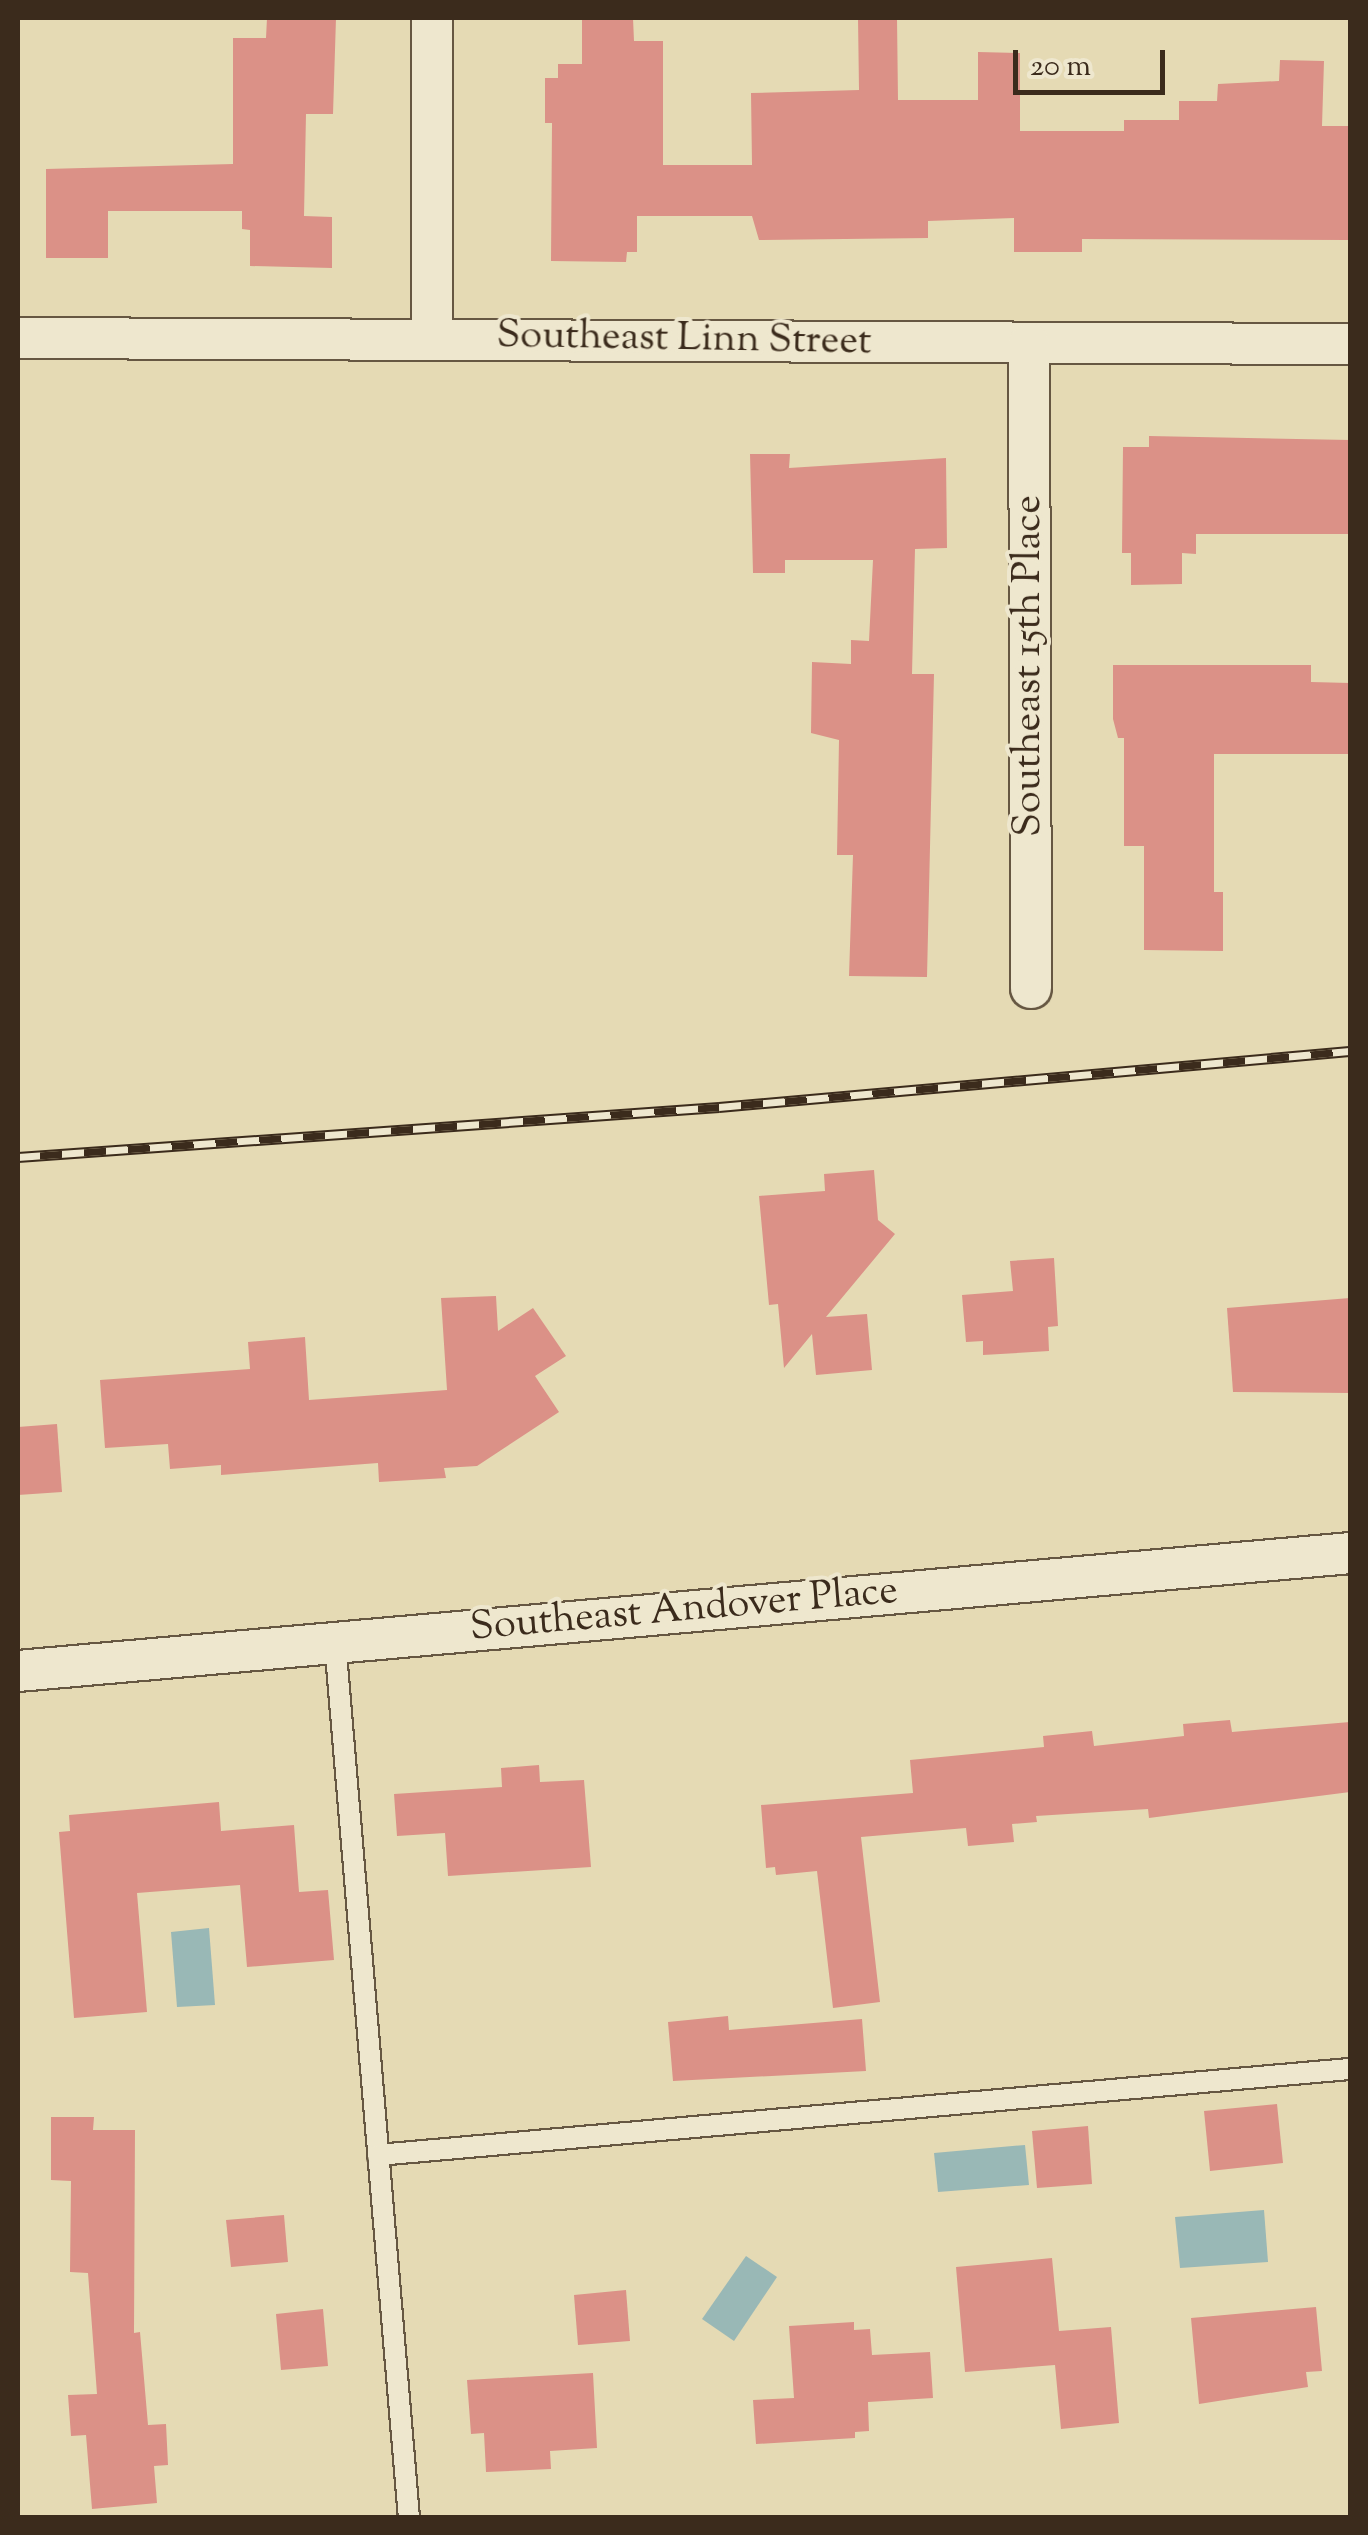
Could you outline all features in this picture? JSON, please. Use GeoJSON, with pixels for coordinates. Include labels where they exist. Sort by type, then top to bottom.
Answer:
{"type":"FeatureCollection","features":[{"type":"Feature","properties":{"kind":"street"},"geometry":{"type":"LineString","coordinates":[[432,18],[432,338]]}},
{"type":"Feature","properties":{"kind":"street","name":"Southeast Linn Street"},"geometry":{"type":"LineString","coordinates":[[18,338],[1350,344]]}},
{"type":"Feature","properties":{"kind":"street","name":"Southeast 15th Place"},"geometry":{"type":"LineString","coordinates":[[1029,344],[1031,988]]}},
{"type":"Feature","properties":{"kind":"street","name":"Southeast Andover Place"},"geometry":{"type":"LineString","coordinates":[[18,1670],[1350,1553]]}},
{"type":"Feature","properties":{"kind":"lane"},"geometry":{"type":"LineString","coordinates":[[335,1642],[409,2518]]}},
{"type":"Feature","properties":{"kind":"lane"},"geometry":{"type":"LineString","coordinates":[[378,2155],[1350,2069]]}},
{"type":"Feature","properties":{"kind":"water"},"geometry":{"type":"Polygon","coordinates":[[[209,1928],[215,2005],[177,2007],[171,1932],[209,1928]]]}},
{"type":"Feature","properties":{"kind":"water"},"geometry":{"type":"Polygon","coordinates":[[[1025,2145],[1029,2185],[938,2192],[934,2153],[1025,2145]]]}},
{"type":"Feature","properties":{"kind":"water"},"geometry":{"type":"Polygon","coordinates":[[[1264,2210],[1268,2262],[1180,2268],[1175,2217],[1264,2210]]]}},
{"type":"Feature","properties":{"kind":"water"},"geometry":{"type":"Polygon","coordinates":[[[746,2256],[777,2277],[734,2341],[702,2319],[746,2256]]]}},
{"type":"Feature","properties":{"kind":"building"},"geometry":{"type":"Polygon","coordinates":[[[267,18],[336,18],[333,114],[306,114],[304,216],[332,217],[332,268],[250,266],[250,230],[242,229],[242,211],[108,211],[108,258],[46,258],[46,169],[233,164],[233,38],[266,38],[267,18]]]}},
{"type":"Feature","properties":{"kind":"building"},"geometry":{"type":"Polygon","coordinates":[[[582,18],[633,18],[634,41],[663,41],[663,165],[752,165],[751,93],[859,90],[858,18],[897,18],[898,100],[978,100],[978,52],[1020,53],[1020,131],[1124,131],[1124,120],[1179,120],[1179,101],[1217,101],[1218,84],[1279,81],[1280,60],[1324,61],[1322,126],[1350,126],[1350,240],[1082,239],[1082,252],[1014,252],[1014,218],[928,221],[928,238],[759,240],[752,216],[637,216],[637,252],[627,252],[626,262],[551,261],[552,123],[545,123],[545,78],[558,78],[558,64],[582,64],[582,18]]]}},
{"type":"Feature","properties":{"kind":"building"},"geometry":{"type":"Polygon","coordinates":[[[1149,436],[1350,440],[1350,534],[1196,534],[1196,554],[1182,553],[1182,584],[1131,585],[1131,553],[1122,553],[1123,447],[1149,447],[1149,436]]]}},
{"type":"Feature","properties":{"kind":"building"},"geometry":{"type":"Polygon","coordinates":[[[750,454],[790,454],[789,468],[946,458],[947,548],[915,549],[912,674],[934,674],[927,977],[849,976],[853,855],[837,855],[839,740],[811,733],[812,662],[851,664],[851,640],[869,641],[873,560],[785,560],[785,573],[753,573],[750,454]]]}},
{"type":"Feature","properties":{"kind":"building"},"geometry":{"type":"Polygon","coordinates":[[[1113,665],[1311,665],[1311,682],[1350,683],[1350,754],[1214,754],[1214,892],[1223,892],[1223,951],[1144,950],[1144,846],[1124,846],[1124,738],[1118,738],[1113,719],[1113,665]]]}},
{"type":"Feature","properties":{"kind":"building"},"geometry":{"type":"Polygon","coordinates":[[[874,1170],[878,1220],[895,1234],[826,1317],[867,1314],[872,1370],[816,1375],[812,1334],[784,1368],[778,1304],[769,1305],[759,1196],[825,1191],[824,1174],[874,1170]]]}},
{"type":"Feature","properties":{"kind":"building"},"geometry":{"type":"Polygon","coordinates":[[[1054,1258],[1058,1326],[1048,1327],[1049,1351],[983,1355],[983,1341],[966,1342],[962,1295],[1013,1291],[1010,1261],[1054,1258]]]}},
{"type":"Feature","properties":{"kind":"building"},"geometry":{"type":"Polygon","coordinates":[[[496,1296],[498,1331],[533,1308],[566,1356],[535,1376],[559,1412],[477,1466],[444,1468],[446,1478],[379,1482],[378,1463],[221,1475],[221,1465],[170,1469],[168,1444],[105,1448],[100,1380],[250,1369],[248,1342],[305,1337],[309,1400],[447,1390],[441,1298],[496,1296]]]}},
{"type":"Feature","properties":{"kind":"building"},"geometry":{"type":"Polygon","coordinates":[[[1350,1298],[1350,1393],[1233,1392],[1227,1308],[1350,1298]]]}},
{"type":"Feature","properties":{"kind":"building"},"geometry":{"type":"Polygon","coordinates":[[[57,1424],[62,1492],[18,1495],[18,1427],[57,1424]]]}},
{"type":"Feature","properties":{"kind":"building"},"geometry":{"type":"Polygon","coordinates":[[[1230,1720],[1232,1732],[1350,1722],[1350,1792],[1149,1818],[1148,1809],[1036,1816],[1037,1822],[1012,1824],[1014,1842],[968,1846],[966,1828],[861,1837],[880,2002],[833,2008],[817,1871],[776,1875],[775,1867],[766,1868],[761,1805],[913,1793],[910,1760],[1044,1747],[1043,1736],[1092,1731],[1094,1746],[1184,1736],[1183,1724],[1230,1720]]]}},
{"type":"Feature","properties":{"kind":"building"},"geometry":{"type":"Polygon","coordinates":[[[539,1765],[540,1782],[584,1780],[591,1867],[448,1876],[445,1833],[397,1836],[394,1794],[502,1787],[501,1768],[539,1765]]]}},
{"type":"Feature","properties":{"kind":"building"},"geometry":{"type":"Polygon","coordinates":[[[219,1802],[221,1831],[294,1825],[299,1892],[328,1890],[334,1960],[247,1967],[240,1885],[137,1893],[147,2012],[74,2018],[59,1832],[70,1831],[69,1815],[219,1802]]]}},
{"type":"Feature","properties":{"kind":"building"},"geometry":{"type":"Polygon","coordinates":[[[728,2016],[729,2030],[862,2019],[866,2071],[673,2081],[668,2022],[728,2016]]]}},
{"type":"Feature","properties":{"kind":"building"},"geometry":{"type":"Polygon","coordinates":[[[1277,2104],[1283,2163],[1210,2171],[1204,2111],[1277,2104]]]}},
{"type":"Feature","properties":{"kind":"building"},"geometry":{"type":"Polygon","coordinates":[[[51,2117],[94,2117],[93,2130],[135,2130],[134,2333],[140,2332],[148,2425],[166,2424],[168,2465],[154,2466],[157,2503],[92,2509],[86,2435],[71,2436],[68,2395],[97,2394],[88,2273],[70,2272],[71,2181],[51,2180],[51,2117]]]}},
{"type":"Feature","properties":{"kind":"building"},"geometry":{"type":"Polygon","coordinates":[[[1088,2126],[1092,2184],[1037,2188],[1032,2131],[1088,2126]]]}},
{"type":"Feature","properties":{"kind":"building"},"geometry":{"type":"Polygon","coordinates":[[[284,2215],[288,2262],[231,2267],[226,2220],[284,2215]]]}},
{"type":"Feature","properties":{"kind":"building"},"geometry":{"type":"Polygon","coordinates":[[[1052,2258],[1059,2331],[1111,2327],[1119,2423],[1061,2429],[1055,2365],[965,2372],[956,2267],[1052,2258]]]}},
{"type":"Feature","properties":{"kind":"building"},"geometry":{"type":"Polygon","coordinates":[[[626,2290],[630,2341],[578,2345],[574,2295],[626,2290]]]}},
{"type":"Feature","properties":{"kind":"building"},"geometry":{"type":"Polygon","coordinates":[[[1316,2307],[1322,2371],[1306,2372],[1308,2387],[1199,2404],[1191,2318],[1316,2307]]]}},
{"type":"Feature","properties":{"kind":"building"},"geometry":{"type":"Polygon","coordinates":[[[323,2309],[328,2366],[281,2370],[276,2314],[323,2309]]]}},
{"type":"Feature","properties":{"kind":"building"},"geometry":{"type":"Polygon","coordinates":[[[854,2322],[854,2330],[870,2329],[872,2355],[930,2352],[933,2398],[868,2402],[869,2431],[855,2432],[855,2438],[756,2444],[753,2400],[794,2398],[789,2326],[854,2322]]]}},
{"type":"Feature","properties":{"kind":"building"},"geometry":{"type":"Polygon","coordinates":[[[593,2373],[597,2448],[550,2451],[551,2469],[486,2472],[484,2433],[471,2434],[467,2380],[593,2373]]]}},
{"type":"Feature","properties":{"kind":"railway"},"geometry":{"type":"LineString","coordinates":[[18,1157],[719,1107],[1350,1051]]}}]}
